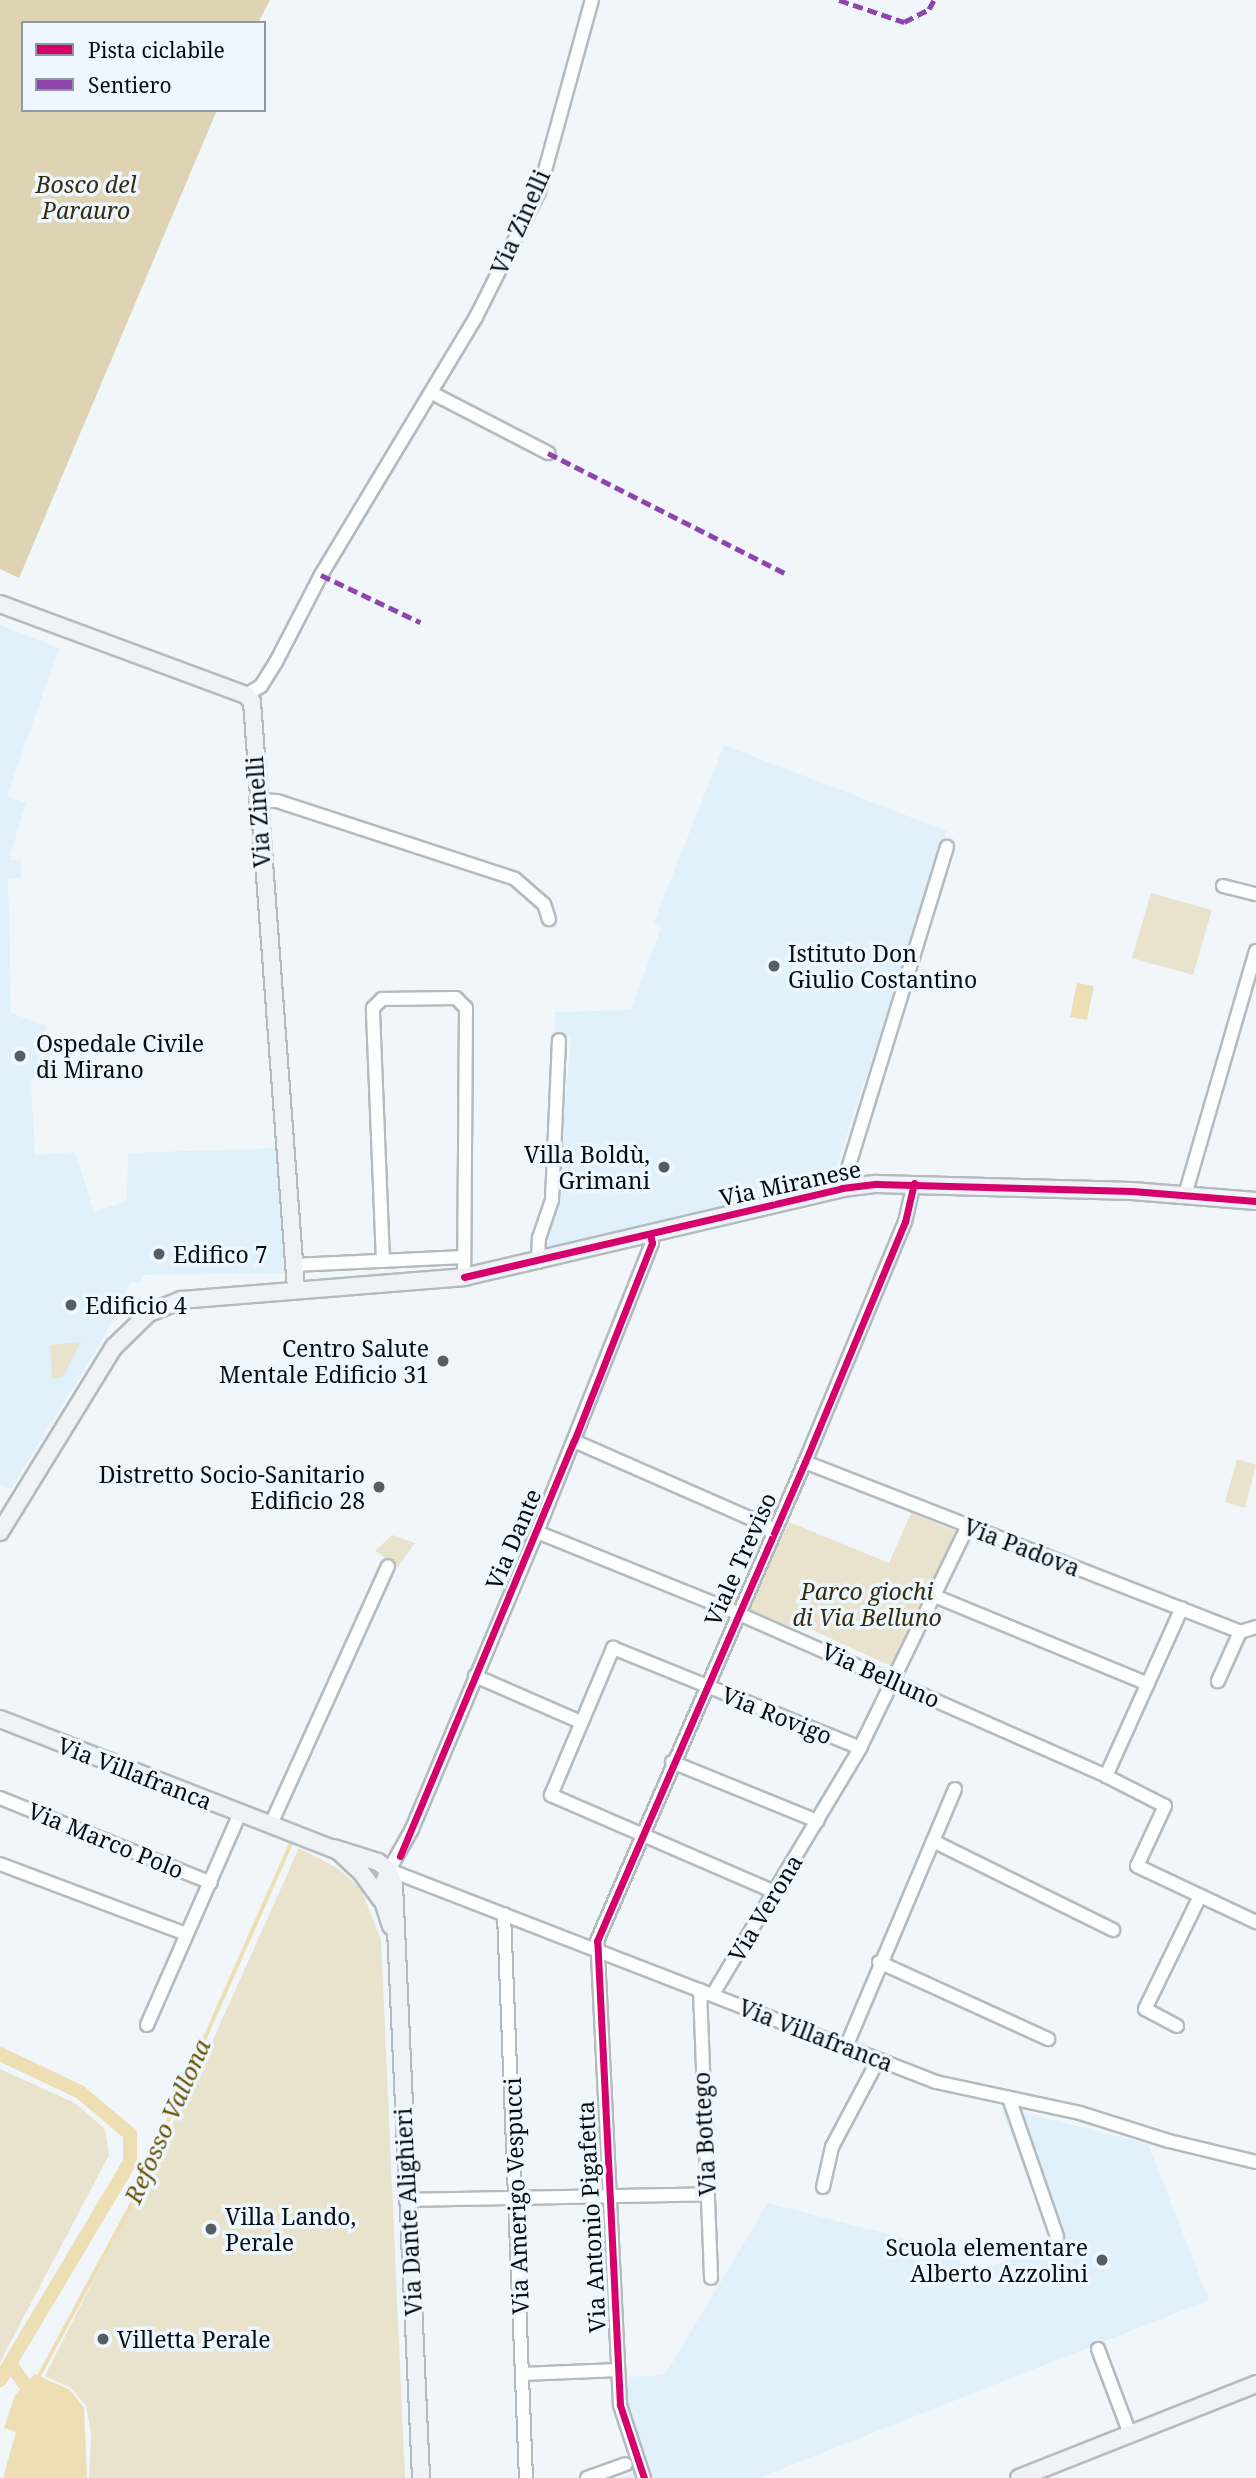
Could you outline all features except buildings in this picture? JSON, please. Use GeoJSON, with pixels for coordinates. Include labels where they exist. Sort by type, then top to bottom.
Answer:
{"type":"FeatureCollection","features":[{"type":"Feature","properties":{"kind":"main road"},"geometry":{"type":"LineString","coordinates":[[0,604],[246,695]]}},
{"type":"Feature","properties":{"kind":"main road","name":"Via Zinelli"},"geometry":{"type":"LineString","coordinates":[[246,695],[252,702],[256,800],[296,1289]]}},
{"type":"Feature","properties":{"kind":"main road","name":"Via Miranese"},"geometry":{"type":"LineString","coordinates":[[0,1532],[100,1365],[133,1326],[149,1313],[181,1300],[464,1278],[842,1188],[914,1183],[1185,1195],[1256,1201]]}},
{"type":"Feature","properties":{"kind":"main road","name":"Via Villafranca"},"geometry":{"type":"LineString","coordinates":[[0,1719],[334,1848],[363,1854],[389,1870]]}},
{"type":"Feature","properties":{"kind":"main road","name":"Via Villafranca"},"geometry":{"type":"LineString","coordinates":[[334,1848],[361,1872],[382,1900]]}},
{"type":"Feature","properties":{"kind":"main road","name":"Via Dante Alighieri"},"geometry":{"type":"LineString","coordinates":[[389,1870],[383,1878],[382,1900],[395,1945]]}},
{"type":"Feature","properties":{"kind":"main road","name":"Via Dante Alighieri"},"geometry":{"type":"LineString","coordinates":[[389,1870],[395,1899],[421,2478]]}},
{"type":"Feature","properties":{"kind":"main road"},"geometry":{"type":"LineString","coordinates":[[1019,2478],[1256,2384]]}},
{"type":"Feature","properties":{"kind":"street","name":"Via Zinelli"},"geometry":{"type":"LineString","coordinates":[[246,695],[261,686],[321,575],[432,393],[539,192],[592,0]]}},
{"type":"Feature","properties":{"kind":"street"},"geometry":{"type":"LineString","coordinates":[[432,393],[548,453]]}},
{"type":"Feature","properties":{"kind":"street"},"geometry":{"type":"LineString","coordinates":[[256,800],[277,801],[514,879],[544,904],[549,919]]}},
{"type":"Feature","properties":{"kind":"street"},"geometry":{"type":"LineString","coordinates":[[842,1188],[947,847]]}},
{"type":"Feature","properties":{"kind":"street"},"geometry":{"type":"LineString","coordinates":[[1223,886],[1256,894]]}},
{"type":"Feature","properties":{"kind":"street"},"geometry":{"type":"LineString","coordinates":[[1185,1195],[1256,950]]}},
{"type":"Feature","properties":{"kind":"street"},"geometry":{"type":"LineString","coordinates":[[383,1261],[376,1003],[382,999],[456,998],[466,1008],[464,1278]]}},
{"type":"Feature","properties":{"kind":"street"},"geometry":{"type":"LineString","coordinates":[[538,1262],[539,1238],[552,1200],[559,1040]]}},
{"type":"Feature","properties":{"kind":"street","name":"Viale Treviso"},"geometry":{"type":"LineString","coordinates":[[596,1950],[642,1833],[805,1462],[905,1222],[914,1183]]}},
{"type":"Feature","properties":{"kind":"street","name":"Via Dante"},"geometry":{"type":"LineString","coordinates":[[389,1870],[400,1856],[537,1532],[652,1243],[650,1234]]}},
{"type":"Feature","properties":{"kind":"street"},"geometry":{"type":"LineString","coordinates":[[294,1265],[464,1257]]}},
{"type":"Feature","properties":{"kind":"street"},"geometry":{"type":"LineString","coordinates":[[574,1441],[774,1529]]}},
{"type":"Feature","properties":{"kind":"street","name":"Via Padova"},"geometry":{"type":"LineString","coordinates":[[805,1462],[1240,1632]]}},
{"type":"Feature","properties":{"kind":"street","name":"Via Verona"},"geometry":{"type":"LineString","coordinates":[[706,1992],[775,1892],[860,1748],[937,1597],[968,1526]]}},
{"type":"Feature","properties":{"kind":"street","name":"Via Belluno"},"geometry":{"type":"LineString","coordinates":[[537,1532],[895,1681],[1106,1776],[1165,1806],[1137,1866],[1256,1923]]}},
{"type":"Feature","properties":{"kind":"street"},"geometry":{"type":"LineString","coordinates":[[271,1824],[388,1566]]}},
{"type":"Feature","properties":{"kind":"street"},"geometry":{"type":"LineString","coordinates":[[937,1597],[1148,1684]]}},
{"type":"Feature","properties":{"kind":"street"},"geometry":{"type":"LineString","coordinates":[[1106,1776],[1182,1608]]}},
{"type":"Feature","properties":{"kind":"street"},"geometry":{"type":"LineString","coordinates":[[1218,1681],[1240,1632],[1256,1627]]}},
{"type":"Feature","properties":{"kind":"street","name":"Via Rovigo"},"geometry":{"type":"LineString","coordinates":[[581,1722],[612,1648],[860,1748]]}},
{"type":"Feature","properties":{"kind":"street"},"geometry":{"type":"LineString","coordinates":[[475,1676],[581,1722],[551,1795],[775,1892]]}},
{"type":"Feature","properties":{"kind":"street"},"geometry":{"type":"LineString","coordinates":[[673,1762],[817,1821]]}},
{"type":"Feature","properties":{"kind":"street"},"geometry":{"type":"LineString","coordinates":[[846,2047],[879,1962],[954,1789]]}},
{"type":"Feature","properties":{"kind":"street","name":"Via Marco Polo"},"geometry":{"type":"LineString","coordinates":[[0,1798],[211,1883]]}},
{"type":"Feature","properties":{"kind":"street"},"geometry":{"type":"LineString","coordinates":[[147,2025],[184,1933],[192,1926],[240,1813]]}},
{"type":"Feature","properties":{"kind":"street"},"geometry":{"type":"LineString","coordinates":[[933,1841],[1113,1930]]}},
{"type":"Feature","properties":{"kind":"street"},"geometry":{"type":"LineString","coordinates":[[0,1864],[184,1933]]}},
{"type":"Feature","properties":{"kind":"street","name":"Via Villafranca"},"geometry":{"type":"LineString","coordinates":[[389,1870],[878,2060],[959,2088],[1009,2098],[1256,2162]]}},
{"type":"Feature","properties":{"kind":"street"},"geometry":{"type":"LineString","coordinates":[[1177,2026],[1145,2009],[1200,1896]]}},
{"type":"Feature","properties":{"kind":"street","name":"Via Amerigo Vespucci"},"geometry":{"type":"LineString","coordinates":[[504,1914],[526,2478]]}},
{"type":"Feature","properties":{"kind":"street","name":"Via Antonio Pigafetta"},"geometry":{"type":"LineString","coordinates":[[596,1950],[620,2405],[645,2478]]}},
{"type":"Feature","properties":{"kind":"street"},"geometry":{"type":"LineString","coordinates":[[879,1962],[1048,2039]]}},
{"type":"Feature","properties":{"kind":"street","name":"Via Bottego"},"geometry":{"type":"LineString","coordinates":[[706,1992],[707,2194],[712,2278]]}},
{"type":"Feature","properties":{"kind":"street"},"geometry":{"type":"LineString","coordinates":[[823,2187],[832,2147],[878,2060]]}},
{"type":"Feature","properties":{"kind":"street"},"geometry":{"type":"LineString","coordinates":[[1009,2098],[1057,2236]]}},
{"type":"Feature","properties":{"kind":"street"},"geometry":{"type":"LineString","coordinates":[[408,2200],[707,2194]]}},
{"type":"Feature","properties":{"kind":"street"},"geometry":{"type":"LineString","coordinates":[[1098,2350],[1130,2434]]}},
{"type":"Feature","properties":{"kind":"street"},"geometry":{"type":"LineString","coordinates":[[522,2374],[618,2370]]}},
{"type":"Feature","properties":{"kind":"street"},"geometry":{"type":"LineString","coordinates":[[587,2478],[626,2464]]}},
{"type":"Feature","properties":{"kind":"shaded area","name":"Ospedale Civile di Mirano"},"geometry":{"type":"Polygon","coordinates":[[[0,625],[59,648],[7,796],[26,803],[9,859],[21,860],[21,878],[8,879],[11,1013],[47,1026],[31,1085],[35,1155],[75,1152],[94,1212],[127,1201],[128,1153],[275,1148],[285,1273],[142,1275],[142,1282],[130,1283],[105,1335],[11,1489],[0,1484],[0,625]]]}},
{"type":"Feature","properties":{"kind":"shaded area","name":"Istituto Don Giulio Costantino"},"geometry":{"type":"Polygon","coordinates":[[[724,745],[947,831],[835,1171],[758,1190],[755,1198],[548,1249],[543,1243],[557,1198],[571,1035],[555,1033],[555,1012],[631,1010],[661,928],[654,922],[724,745]]]}},
{"type":"Feature","properties":{"kind":"shaded area"},"geometry":{"type":"Polygon","coordinates":[[[1077,983],[1094,986],[1087,1020],[1070,1017],[1077,983]]]}},
{"type":"Feature","properties":{"kind":"shaded area"},"geometry":{"type":"Polygon","coordinates":[[[1000,2107],[1148,2144],[1209,2300],[759,2478],[620,2478],[647,2468],[626,2405],[625,2377],[665,2375],[768,2203],[956,2252],[965,2276],[1054,2243],[1000,2107]]]}},
{"type":"Feature","properties":{"kind":"shaded area"},"geometry":{"type":"Polygon","coordinates":[[[35,2374],[70,2390],[84,2408],[87,2478],[3,2478],[16,2432],[4,2428],[15,2395],[35,2374]]]}},
{"type":"Feature","properties":{"kind":"green space","name":"Bosco del Parauro"},"geometry":{"type":"Polygon","coordinates":[[[0,0],[270,0],[259,21],[21,21],[21,112],[216,112],[19,578],[0,569],[0,0]]]}},
{"type":"Feature","properties":{"kind":"green space"},"geometry":{"type":"Polygon","coordinates":[[[1151,893],[1212,910],[1193,975],[1132,958],[1151,893]]]}},
{"type":"Feature","properties":{"kind":"green space"},"geometry":{"type":"Polygon","coordinates":[[[81,1342],[63,1377],[52,1379],[50,1345],[81,1342]]]}},
{"type":"Feature","properties":{"kind":"green space"},"geometry":{"type":"Polygon","coordinates":[[[1237,1459],[1256,1465],[1245,1508],[1225,1502],[1237,1459]]]}},
{"type":"Feature","properties":{"kind":"green space","name":"Parco giochi di Via Belluno"},"geometry":{"type":"Polygon","coordinates":[[[911,1513],[958,1532],[893,1667],[795,1622],[792,1627],[748,1609],[789,1522],[889,1563],[911,1513]]]}},
{"type":"Feature","properties":{"kind":"green space"},"geometry":{"type":"Polygon","coordinates":[[[392,1535],[415,1543],[398,1567],[375,1551],[392,1535]]]}},
{"type":"Feature","properties":{"kind":"green space"},"geometry":{"type":"Polygon","coordinates":[[[299,1848],[339,1869],[361,1889],[381,1939],[405,2478],[89,2478],[91,2433],[86,2406],[71,2388],[45,2376],[199,2071],[299,1848]]]}},
{"type":"Feature","properties":{"kind":"green space"},"geometry":{"type":"Polygon","coordinates":[[[0,2069],[75,2103],[105,2129],[109,2155],[0,2362],[0,2069]]]}},
{"type":"Feature","properties":{"kind":"waterway","name":"Refosso Vallona"},"geometry":{"type":"LineString","coordinates":[[38,2378],[130,2207],[290,1846]]}},
{"type":"Feature","properties":{"kind":"waterway"},"geometry":{"type":"LineString","coordinates":[[0,2054],[80,2092],[130,2134],[130,2162],[0,2380]]}},
{"type":"Feature","properties":{"kind":"waterway"},"geometry":{"type":"LineString","coordinates":[[12,2366],[35,2399]]}},
{"type":"Feature","properties":{"kind":"marked path"},"geometry":{"type":"LineString","coordinates":[[839,0],[904,22],[929,9],[934,0]]}},
{"type":"Feature","properties":{"kind":"marked path"},"geometry":{"type":"LineString","coordinates":[[548,453],[786,574]]}},
{"type":"Feature","properties":{"kind":"marked path"},"geometry":{"type":"LineString","coordinates":[[321,575],[420,622]]}},
{"type":"Feature","properties":{"kind":"cycle path"},"geometry":{"type":"LineString","coordinates":[[644,2478],[620,2405],[597,1941],[805,1462],[905,1222],[914,1183]]}},
{"type":"Feature","properties":{"kind":"cycle path"},"geometry":{"type":"LineString","coordinates":[[464,1277],[842,1188],[877,1184],[1132,1191],[1256,1201]]}},
{"type":"Feature","properties":{"kind":"cycle path"},"geometry":{"type":"LineString","coordinates":[[400,1856],[574,1441],[652,1243],[650,1234]]}},
{"type":"Feature","properties":{"kind":"place","name":"Istituto Don Giulio Costantino"},"geometry":{"type":"Point","coordinates":[774,966]}},
{"type":"Feature","properties":{"kind":"place","name":"Ospedale Civile di Mirano"},"geometry":{"type":"Point","coordinates":[20,1056]}},
{"type":"Feature","properties":{"kind":"place","name":"Villa Boldù, Grimani"},"geometry":{"type":"Point","coordinates":[664,1167]}},
{"type":"Feature","properties":{"kind":"place","name":"Edifico 7"},"geometry":{"type":"Point","coordinates":[159,1254]}},
{"type":"Feature","properties":{"kind":"place","name":"Edificio 4"},"geometry":{"type":"Point","coordinates":[71,1305]}},
{"type":"Feature","properties":{"kind":"place","name":"Centro Salute Mentale Edificio 31"},"geometry":{"type":"Point","coordinates":[443,1361]}},
{"type":"Feature","properties":{"kind":"place","name":"Distretto Socio-Sanitario Edificio 28"},"geometry":{"type":"Point","coordinates":[379,1487]}},
{"type":"Feature","properties":{"kind":"place","name":"Villa Lando, Perale"},"geometry":{"type":"Point","coordinates":[211,2229]}},
{"type":"Feature","properties":{"kind":"place","name":"Scuola elementare Alberto Azzolini"},"geometry":{"type":"Point","coordinates":[1102,2260]}},
{"type":"Feature","properties":{"kind":"place","name":"Villetta Perale"},"geometry":{"type":"Point","coordinates":[103,2339]}}]}
